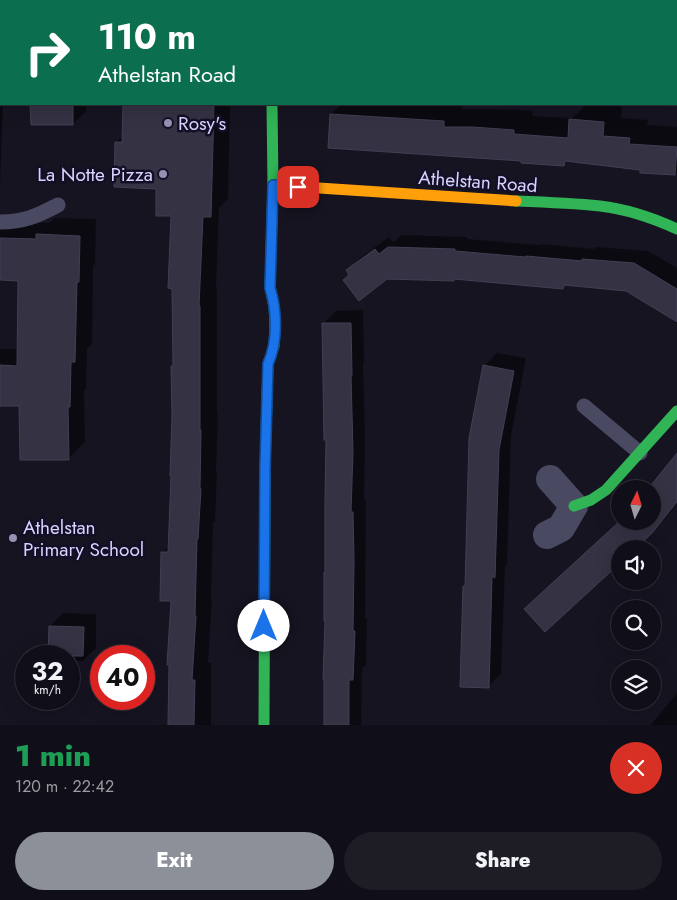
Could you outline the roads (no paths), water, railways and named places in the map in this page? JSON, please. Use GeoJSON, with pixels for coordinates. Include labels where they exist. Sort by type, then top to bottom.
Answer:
{"type":"FeatureCollection","features":[{"type":"Feature","properties":{"kind":"street"},"geometry":{"type":"LineString","coordinates":[[264,725],[265,480],[268,364],[275,343],[274,300],[270,288],[273,185],[272,105]]}},
{"type":"Feature","properties":{"kind":"street","name":"Athelstan Road"},"geometry":{"type":"LineString","coordinates":[[273,185],[600,206],[633,212],[677,229]]}},
{"type":"Feature","properties":{"kind":"street"},"geometry":{"type":"LineString","coordinates":[[547,535],[561,528],[574,506],[591,500],[606,490],[677,412]]}},
{"type":"Feature","properties":{"kind":"street"},"geometry":{"type":"LineString","coordinates":[[550,479],[574,506]]}},
{"type":"Feature","properties":{"kind":"lane"},"geometry":{"type":"LineString","coordinates":[[0,222],[13,222],[37,216],[58,205]]}},
{"type":"Feature","properties":{"kind":"lane"},"geometry":{"type":"LineString","coordinates":[[584,406],[640,453]]}},
{"type":"Feature","properties":{"kind":"place","name":"Rosy's"},"geometry":{"type":"Point","coordinates":[168,123]}},
{"type":"Feature","properties":{"kind":"place","name":"La Notte Pizza"},"geometry":{"type":"Point","coordinates":[163,174]}},
{"type":"Feature","properties":{"kind":"place","name":"Athelstan Primary School"},"geometry":{"type":"Point","coordinates":[13,538]}}]}
